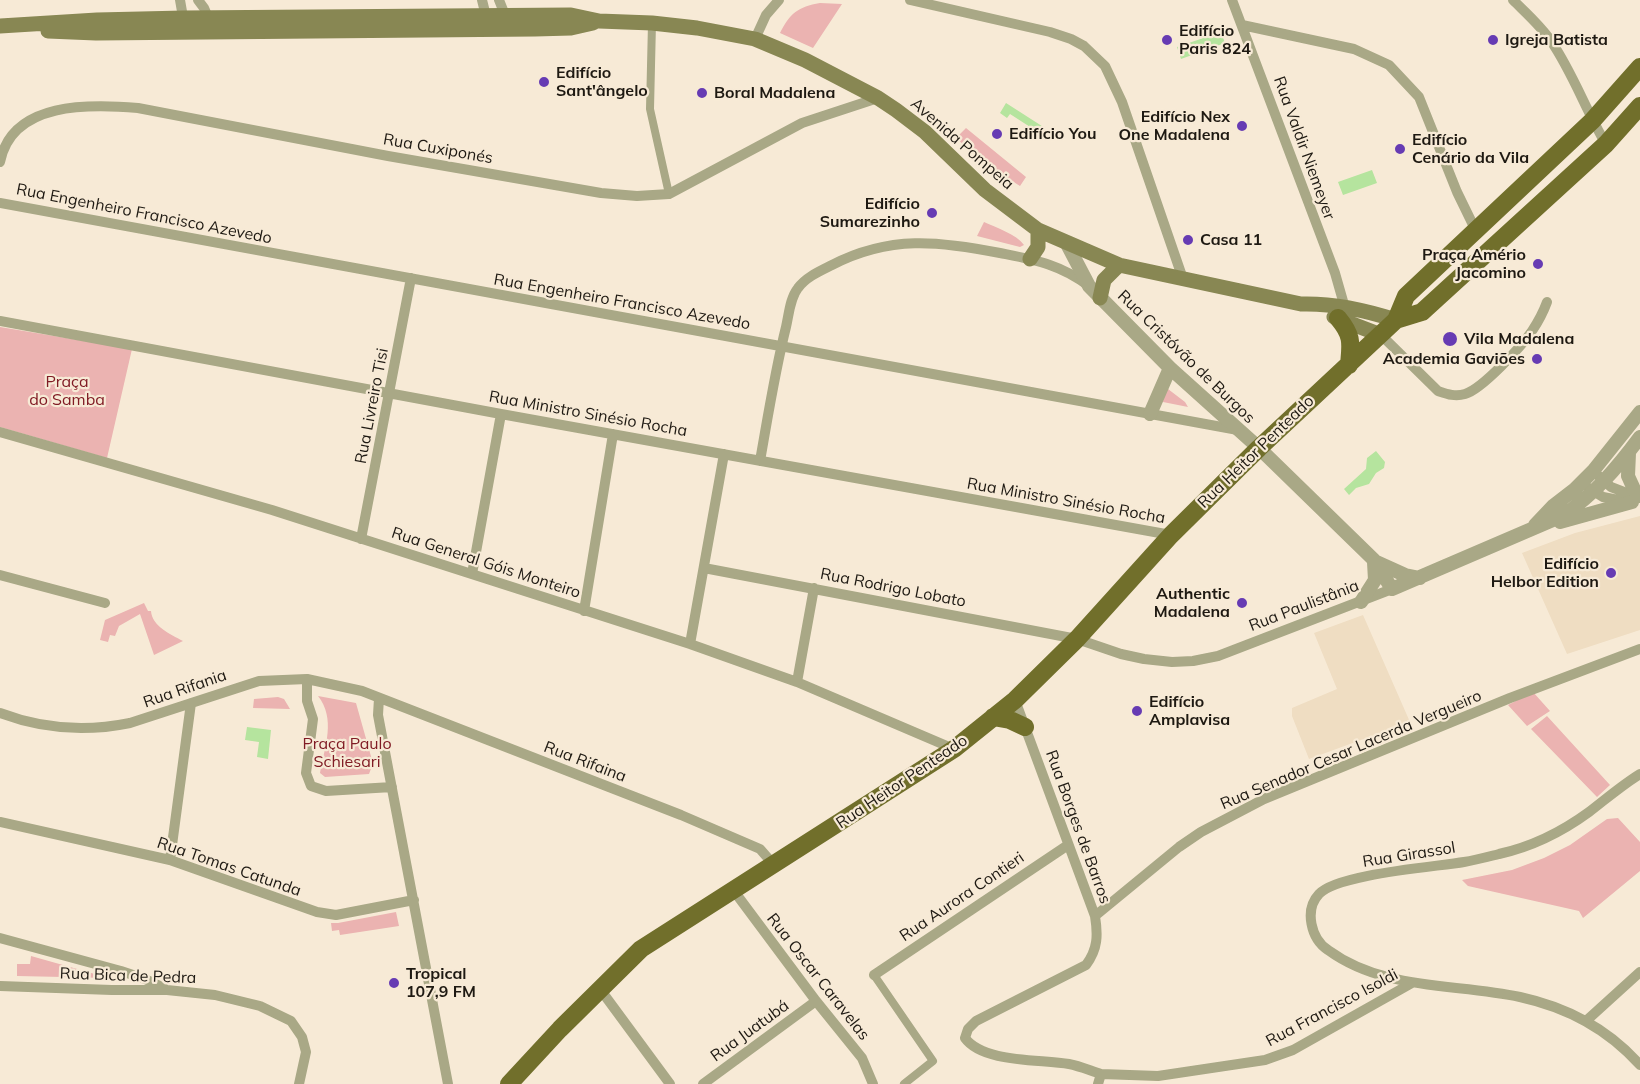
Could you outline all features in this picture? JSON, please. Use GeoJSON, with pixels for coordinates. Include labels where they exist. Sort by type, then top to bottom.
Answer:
{"type":"FeatureCollection","features":[{"type":"Feature","properties":{"kind":"main road","name":"Avenida Pompeia"},"geometry":{"type":"LineString","coordinates":[[0,26],[97,20],[211,25],[486,15],[507,22],[571,15],[599,21],[697,28],[755,39],[805,60],[879,98],[925,132],[985,190],[1038,230],[1067,244],[1119,265],[1301,304],[1315,311],[1375,313],[1396,320]]}},
{"type":"Feature","properties":{"kind":"main road","name":"Rua Heitor Penteado"},"geometry":{"type":"LineString","coordinates":[[510,1084],[641,949],[954,749],[1015,700],[1077,639],[1171,535],[1258,448],[1396,320],[1406,296],[1592,122],[1640,67]]}},
{"type":"Feature","properties":{"kind":"main road","name":"Rua Heitor Penteado"},"geometry":{"type":"LineString","coordinates":[[1396,320],[1422,312],[1606,144],[1640,106]]}},
{"type":"Feature","properties":{"kind":"main road"},"geometry":{"type":"LineString","coordinates":[[1030,259],[1038,247],[1038,230]]}},
{"type":"Feature","properties":{"kind":"main road"},"geometry":{"type":"LineString","coordinates":[[1100,298],[1104,279],[1119,265]]}},
{"type":"Feature","properties":{"kind":"main road","name":"Avenida Pompeia"},"geometry":{"type":"LineString","coordinates":[[1342,313],[1381,335]]}},
{"type":"Feature","properties":{"kind":"main road"},"geometry":{"type":"LineString","coordinates":[[1342,313],[1351,340],[1349,365]]}},
{"type":"Feature","properties":{"kind":"main road"},"geometry":{"type":"LineString","coordinates":[[993,717],[1010,720],[1025,727]]}},
{"type":"Feature","properties":{"kind":"street"},"geometry":{"type":"LineString","coordinates":[[180,0],[184,25]]}},
{"type":"Feature","properties":{"kind":"street"},"geometry":{"type":"LineString","coordinates":[[198,0],[211,25]]}},
{"type":"Feature","properties":{"kind":"street"},"geometry":{"type":"LineString","coordinates":[[499,0],[507,22]]}},
{"type":"Feature","properties":{"kind":"street"},"geometry":{"type":"LineString","coordinates":[[755,39],[766,15],[779,0]]}},
{"type":"Feature","properties":{"kind":"street"},"geometry":{"type":"LineString","coordinates":[[910,0],[1050,32],[1071,39],[1097,57],[1105,66],[1122,102],[1183,279]]}},
{"type":"Feature","properties":{"kind":"street","name":"Rua Valdir Niemeyer"},"geometry":{"type":"LineString","coordinates":[[1232,0],[1335,273],[1342,313]]}},
{"type":"Feature","properties":{"kind":"street"},"geometry":{"type":"LineString","coordinates":[[1513,0],[1551,41],[1592,122],[1606,144]]}},
{"type":"Feature","properties":{"kind":"street"},"geometry":{"type":"LineString","coordinates":[[652,23],[651,109],[669,194]]}},
{"type":"Feature","properties":{"kind":"street"},"geometry":{"type":"LineString","coordinates":[[1242,25],[1354,49],[1389,65],[1419,97],[1457,192],[1476,231]]}},
{"type":"Feature","properties":{"kind":"street","name":"Rua Cuxiponés"},"geometry":{"type":"LineString","coordinates":[[0,162],[7,141],[17,128],[36,117],[76,107],[109,106],[138,108],[388,156],[601,193],[637,196],[669,194],[802,123],[879,98]]}},
{"type":"Feature","properties":{"kind":"street","name":"Rua Engenheiro Francisco Azevedo"},"geometry":{"type":"LineString","coordinates":[[0,202],[1238,430]]}},
{"type":"Feature","properties":{"kind":"street"},"geometry":{"type":"LineString","coordinates":[[760,461],[781,346],[793,299],[797,289],[804,281],[817,272],[864,250],[885,245],[931,242],[954,244],[1059,267],[1089,286]]}},
{"type":"Feature","properties":{"kind":"street","name":"Rua Cristóvão de Burgos"},"geometry":{"type":"LineString","coordinates":[[1067,244],[1089,286],[1100,298],[1170,368],[1258,448],[1374,560],[1392,589]]}},
{"type":"Feature","properties":{"kind":"street","name":"Rua Livreiro Tisi"},"geometry":{"type":"LineString","coordinates":[[362,538],[411,278]]}},
{"type":"Feature","properties":{"kind":"street"},"geometry":{"type":"LineString","coordinates":[[1381,335],[1438,391],[1457,396],[1475,390],[1519,347],[1532,332],[1547,303]]}},
{"type":"Feature","properties":{"kind":"street","name":"Rua Ministro Sinésio Rocha"},"geometry":{"type":"LineString","coordinates":[[0,321],[1171,535]]}},
{"type":"Feature","properties":{"kind":"street"},"geometry":{"type":"LineString","coordinates":[[1150,414],[1170,368]]}},
{"type":"Feature","properties":{"kind":"street","name":"Rua Paulistânia"},"geometry":{"type":"LineString","coordinates":[[1534,527],[1553,506],[1582,483],[1640,412]]}},
{"type":"Feature","properties":{"kind":"street"},"geometry":{"type":"LineString","coordinates":[[472,574],[501,414]]}},
{"type":"Feature","properties":{"kind":"street","name":"Rua General Góis Monteiro"},"geometry":{"type":"LineString","coordinates":[[0,432],[272,510],[690,644],[797,682],[954,749]]}},
{"type":"Feature","properties":{"kind":"street"},"geometry":{"type":"LineString","coordinates":[[584,611],[613,434]]}},
{"type":"Feature","properties":{"kind":"street","name":"Rua Paulistânia"},"geometry":{"type":"LineString","coordinates":[[1077,639],[1144,659],[1172,662],[1218,656],[1361,603],[1562,516],[1599,487],[1640,437]]}},
{"type":"Feature","properties":{"kind":"street"},"geometry":{"type":"LineString","coordinates":[[1629,452],[1628,476],[1637,499]]}},
{"type":"Feature","properties":{"kind":"street"},"geometry":{"type":"LineString","coordinates":[[690,644],[724,454]]}},
{"type":"Feature","properties":{"kind":"street"},"geometry":{"type":"LineString","coordinates":[[1593,471],[1599,487],[1611,500],[1637,499]]}},
{"type":"Feature","properties":{"kind":"street"},"geometry":{"type":"LineString","coordinates":[[1582,483],[1599,487]]}},
{"type":"Feature","properties":{"kind":"street"},"geometry":{"type":"LineString","coordinates":[[1534,527],[1586,516],[1637,499]]}},
{"type":"Feature","properties":{"kind":"street"},"geometry":{"type":"LineString","coordinates":[[1361,603],[1375,580],[1374,560],[1405,575],[1420,578]]}},
{"type":"Feature","properties":{"kind":"street","name":"Rua Rodrigo Lobato"},"geometry":{"type":"LineString","coordinates":[[704,568],[1077,639]]}},
{"type":"Feature","properties":{"kind":"street"},"geometry":{"type":"LineString","coordinates":[[0,575],[105,603]]}},
{"type":"Feature","properties":{"kind":"street"},"geometry":{"type":"LineString","coordinates":[[797,682],[814,588]]}},
{"type":"Feature","properties":{"kind":"street","name":"Rua Senador Cesar Lacerda Vergueiro"},"geometry":{"type":"LineString","coordinates":[[1095,916],[1194,837],[1264,799],[1510,698],[1640,648]]}},
{"type":"Feature","properties":{"kind":"street"},"geometry":{"type":"LineString","coordinates":[[307,679],[307,701],[313,719],[306,773],[311,786],[326,791],[392,787]]}},
{"type":"Feature","properties":{"kind":"street","name":"Rua Rifania"},"geometry":{"type":"LineString","coordinates":[[0,712],[42,724],[69,729],[91,729],[130,723],[260,681],[307,679],[362,691],[378,698]]}},
{"type":"Feature","properties":{"kind":"street"},"geometry":{"type":"LineString","coordinates":[[378,698],[378,716],[448,1084]]}},
{"type":"Feature","properties":{"kind":"street","name":"Rua Rifaina"},"geometry":{"type":"LineString","coordinates":[[378,698],[681,815],[760,849],[774,865]]}},
{"type":"Feature","properties":{"kind":"street","name":"Rua Borges de Barros"},"geometry":{"type":"LineString","coordinates":[[1015,700],[1095,916],[1097,945],[1086,965],[976,1021],[968,1029],[965,1038],[982,1051],[1005,1057],[1071,1064],[1100,1079]]}},
{"type":"Feature","properties":{"kind":"street"},"geometry":{"type":"LineString","coordinates":[[170,860],[191,703]]}},
{"type":"Feature","properties":{"kind":"street","name":"Rua Girassol"},"geometry":{"type":"LineString","coordinates":[[1412,983],[1346,963],[1325,949],[1311,924],[1311,913],[1319,893],[1350,880],[1385,872],[1465,862],[1502,854],[1532,843],[1562,829],[1640,774]]}},
{"type":"Feature","properties":{"kind":"street","name":"Rua Tomas Catunda"},"geometry":{"type":"LineString","coordinates":[[0,822],[170,860],[317,912],[336,915],[414,900]]}},
{"type":"Feature","properties":{"kind":"street","name":"Rua Aurora Contieri"},"geometry":{"type":"LineString","coordinates":[[874,975],[1068,845]]}},
{"type":"Feature","properties":{"kind":"street","name":"Rua Oscar Caravelas"},"geometry":{"type":"LineString","coordinates":[[734,891],[816,1001],[862,1058],[873,1084]]}},
{"type":"Feature","properties":{"kind":"street"},"geometry":{"type":"LineString","coordinates":[[0,938],[137,976],[167,990]]}},
{"type":"Feature","properties":{"kind":"street"},"geometry":{"type":"LineString","coordinates":[[1586,1021],[1640,972]]}},
{"type":"Feature","properties":{"kind":"street"},"geometry":{"type":"LineString","coordinates":[[874,975],[933,1061],[904,1084]]}},
{"type":"Feature","properties":{"kind":"street","name":"Rua Francisco Isoldi"},"geometry":{"type":"LineString","coordinates":[[1100,1079],[1158,1076],[1265,1060],[1293,1050],[1412,983],[1518,996],[1546,1004],[1586,1021],[1614,1041],[1640,1065]]}},
{"type":"Feature","properties":{"kind":"street","name":"Rua Bica de Pedra"},"geometry":{"type":"LineString","coordinates":[[0,987],[167,990],[215,995],[260,1006],[291,1021],[302,1037],[306,1052],[299,1084]]}},
{"type":"Feature","properties":{"kind":"street"},"geometry":{"type":"LineString","coordinates":[[600,989],[670,1084]]}},
{"type":"Feature","properties":{"kind":"street","name":"Rua Juatubá"},"geometry":{"type":"LineString","coordinates":[[703,1084],[816,1001]]}},
{"type":"Feature","properties":{"kind":"shaded area"},"geometry":{"type":"Polygon","coordinates":[[[1221,32],[1225,43],[1181,59],[1177,47],[1221,32]]]}},
{"type":"Feature","properties":{"kind":"shaded area"},"geometry":{"type":"Polygon","coordinates":[[[1006,103],[1045,128],[1041,134],[1010,114],[1007,118],[1000,113],[1006,103]]]}},
{"type":"Feature","properties":{"kind":"shaded area"},"geometry":{"type":"Polygon","coordinates":[[[1372,170],[1377,183],[1343,195],[1338,182],[1372,170]]]}},
{"type":"Feature","properties":{"kind":"shaded area"},"geometry":{"type":"Polygon","coordinates":[[[1376,451],[1385,462],[1384,468],[1376,473],[1369,484],[1356,488],[1349,495],[1344,489],[1366,469],[1367,458],[1376,451]]]}},
{"type":"Feature","properties":{"kind":"shaded area"},"geometry":{"type":"Polygon","coordinates":[[[1640,516],[1640,630],[1567,654],[1522,553],[1575,533],[1640,516]]]}},
{"type":"Feature","properties":{"kind":"shaded area"},"geometry":{"type":"Polygon","coordinates":[[[1363,615],[1410,722],[1309,759],[1292,716],[1292,708],[1337,689],[1314,633],[1363,615]]]}},
{"type":"Feature","properties":{"kind":"shaded area"},"geometry":{"type":"Polygon","coordinates":[[[247,727],[271,730],[268,759],[257,757],[259,742],[245,740],[247,727]]]}},
{"type":"Feature","properties":{"kind":"green space"},"geometry":{"type":"Polygon","coordinates":[[[820,3],[842,4],[813,48],[780,33],[787,20],[796,12],[820,3]]]}},
{"type":"Feature","properties":{"kind":"green space"},"geometry":{"type":"Polygon","coordinates":[[[966,128],[1026,177],[1020,186],[985,164],[956,138],[966,128]]]}},
{"type":"Feature","properties":{"kind":"green space"},"geometry":{"type":"Polygon","coordinates":[[[984,222],[1011,234],[1024,245],[1020,247],[977,236],[984,222]]]}},
{"type":"Feature","properties":{"kind":"green space","name":"Praça do Samba"},"geometry":{"type":"Polygon","coordinates":[[[0,327],[132,349],[107,458],[0,427],[0,327]]]}},
{"type":"Feature","properties":{"kind":"green space"},"geometry":{"type":"Polygon","coordinates":[[[1168,389],[1188,407],[1163,402],[1164,394],[1168,389]]]}},
{"type":"Feature","properties":{"kind":"green space"},"geometry":{"type":"Polygon","coordinates":[[[144,603],[158,625],[183,641],[154,655],[140,614],[119,626],[115,636],[110,635],[108,642],[100,640],[105,620],[144,603]]]}},
{"type":"Feature","properties":{"kind":"green space"},"geometry":{"type":"Polygon","coordinates":[[[1533,692],[1550,711],[1527,726],[1508,705],[1533,692]]]}},
{"type":"Feature","properties":{"kind":"green space","name":"Praça Paulo Schiesari"},"geometry":{"type":"Polygon","coordinates":[[[318,696],[356,703],[372,760],[369,774],[325,777],[320,773],[328,723],[327,714],[318,696]]]}},
{"type":"Feature","properties":{"kind":"green space"},"geometry":{"type":"Polygon","coordinates":[[[278,697],[284,699],[290,709],[253,708],[254,699],[278,697]]]}},
{"type":"Feature","properties":{"kind":"green space"},"geometry":{"type":"Polygon","coordinates":[[[1547,716],[1610,785],[1597,797],[1531,729],[1547,716]]]}},
{"type":"Feature","properties":{"kind":"green space"},"geometry":{"type":"Polygon","coordinates":[[[1618,818],[1640,842],[1640,871],[1583,918],[1579,911],[1468,886],[1462,880],[1512,870],[1544,858],[1570,845],[1607,819],[1618,818]]]}},
{"type":"Feature","properties":{"kind":"green space"},"geometry":{"type":"Polygon","coordinates":[[[396,912],[399,926],[340,935],[339,930],[332,931],[331,923],[396,912]]]}},
{"type":"Feature","properties":{"kind":"green space"},"geometry":{"type":"Polygon","coordinates":[[[31,956],[109,978],[17,976],[17,964],[30,964],[31,956]]]}},
{"type":"Feature","properties":{"kind":"place","name":"Edifício Paris 824"},"geometry":{"type":"Point","coordinates":[1167,40]}},
{"type":"Feature","properties":{"kind":"place","name":"Igreja Batista"},"geometry":{"type":"Point","coordinates":[1493,40]}},
{"type":"Feature","properties":{"kind":"place","name":"Edifício Sant'ângelo"},"geometry":{"type":"Point","coordinates":[544,82]}},
{"type":"Feature","properties":{"kind":"place","name":"Boral Madalena"},"geometry":{"type":"Point","coordinates":[702,93]}},
{"type":"Feature","properties":{"kind":"place","name":"Edifício Nex One Madalena"},"geometry":{"type":"Point","coordinates":[1242,126]}},
{"type":"Feature","properties":{"kind":"place","name":"Edifício You"},"geometry":{"type":"Point","coordinates":[997,134]}},
{"type":"Feature","properties":{"kind":"place","name":"Edifício Cenário da Vila"},"geometry":{"type":"Point","coordinates":[1400,149]}},
{"type":"Feature","properties":{"kind":"place","name":"Edifício Sumarezinho"},"geometry":{"type":"Point","coordinates":[932,213]}},
{"type":"Feature","properties":{"kind":"place","name":"Casa 11"},"geometry":{"type":"Point","coordinates":[1188,240]}},
{"type":"Feature","properties":{"kind":"place","name":"Praça Amério Jacomino"},"geometry":{"type":"Point","coordinates":[1538,264]}},
{"type":"Feature","properties":{"kind":"place","name":"Vila Madalena"},"geometry":{"type":"Point","coordinates":[1450,339]}},
{"type":"Feature","properties":{"kind":"place","name":"Academia Gaviões"},"geometry":{"type":"Point","coordinates":[1537,359]}},
{"type":"Feature","properties":{"kind":"place","name":"Edifício Helbor Edition"},"geometry":{"type":"Point","coordinates":[1611,573]}},
{"type":"Feature","properties":{"kind":"place","name":"Authentic Madalena"},"geometry":{"type":"Point","coordinates":[1242,603]}},
{"type":"Feature","properties":{"kind":"place","name":"Edifício Amplavisa"},"geometry":{"type":"Point","coordinates":[1137,711]}},
{"type":"Feature","properties":{"kind":"place","name":"Tropical 107,9 FM"},"geometry":{"type":"Point","coordinates":[394,983]}}]}
